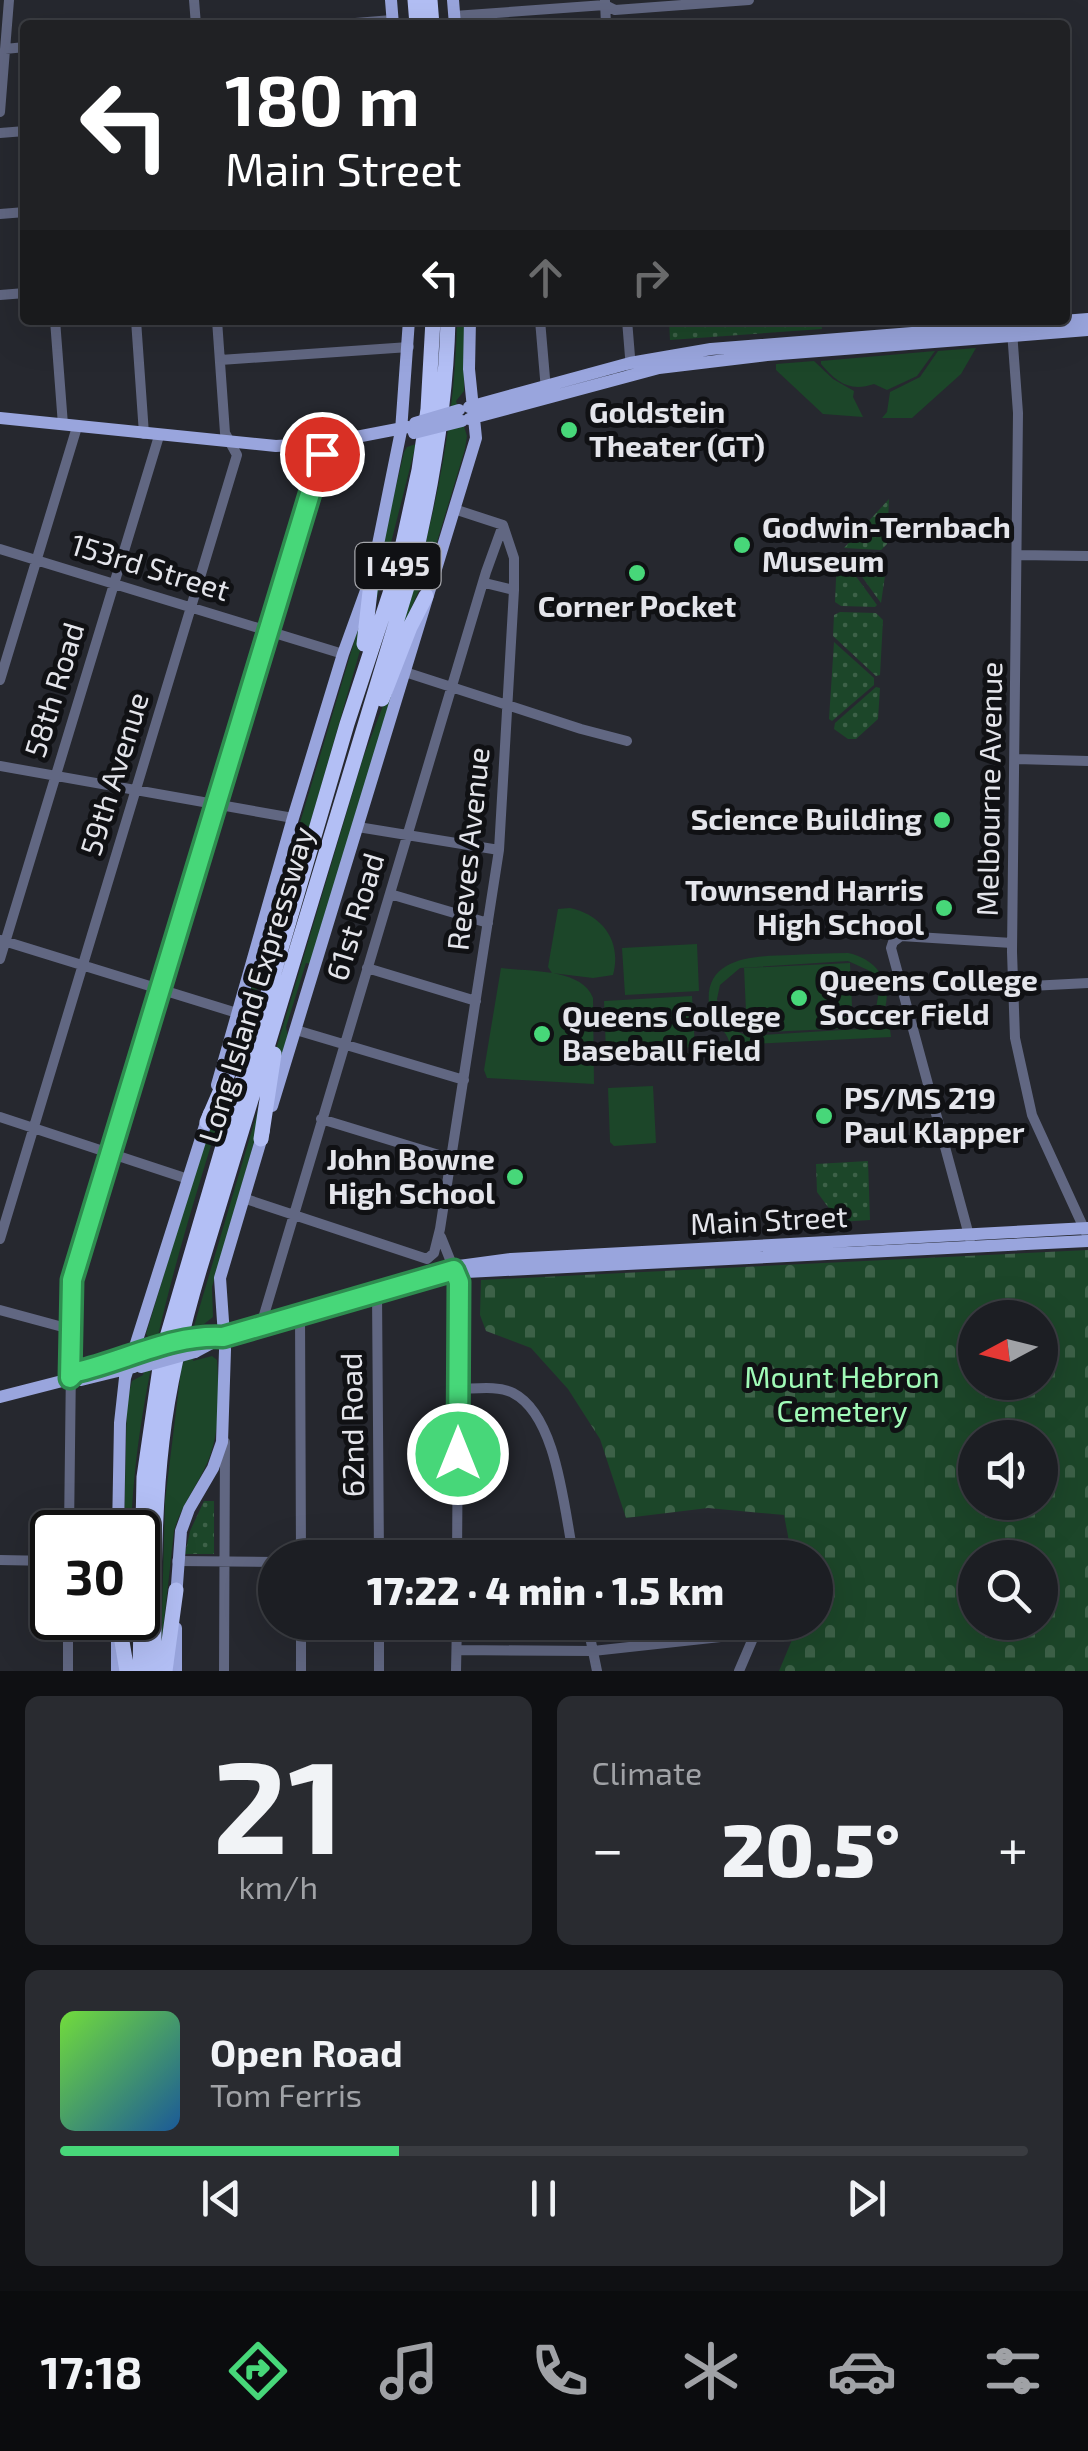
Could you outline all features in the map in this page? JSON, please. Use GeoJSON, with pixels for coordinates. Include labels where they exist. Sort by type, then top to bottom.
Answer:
{"type":"FeatureCollection","features":[{"type":"Feature","properties":{"kind":"highway","name":"Long Island Expressway"},"geometry":{"type":"LineString","coordinates":[[154,1671],[156,1503],[174,1369],[347,724],[396,576],[428,410],[433,325]]}},
{"type":"Feature","properties":{"kind":"highway","name":"Long Island Expressway"},"geometry":{"type":"LineString","coordinates":[[140,1671],[142,1502],[162,1354],[351,766],[423,526],[442,413],[448,325]]}},
{"type":"Feature","properties":{"kind":"highway"},"geometry":{"type":"LineString","coordinates":[[347,724],[367,632],[372,574]]}},
{"type":"Feature","properties":{"kind":"highway"},"geometry":{"type":"LineString","coordinates":[[351,766],[426,596]]}},
{"type":"Feature","properties":{"kind":"highway"},"geometry":{"type":"LineString","coordinates":[[207,1122],[284,966]]}},
{"type":"Feature","properties":{"kind":"highway"},"geometry":{"type":"LineString","coordinates":[[261,1140],[284,966]]}},
{"type":"Feature","properties":{"kind":"highway"},"geometry":{"type":"LineString","coordinates":[[165,1671],[176,1590]]}},
{"type":"Feature","properties":{"kind":"highway"},"geometry":{"type":"LineString","coordinates":[[122,1640],[127,1671]]}},
{"type":"Feature","properties":{"kind":"main road"},"geometry":{"type":"LineString","coordinates":[[453,0],[454,20]]}},
{"type":"Feature","properties":{"kind":"main road"},"geometry":{"type":"LineString","coordinates":[[118,1510],[120,1423],[134,1364],[294,818],[372,574],[410,429],[409,325]]}},
{"type":"Feature","properties":{"kind":"main road"},"geometry":{"type":"LineString","coordinates":[[176,1671],[177,1561],[185,1520],[216,1460],[224,1422],[220,1278],[476,438],[467,413],[470,325]]}},
{"type":"Feature","properties":{"kind":"main road"},"geometry":{"type":"LineString","coordinates":[[0,418],[230,443],[320,444],[410,429],[631,368],[1042,325]]}},
{"type":"Feature","properties":{"kind":"main road"},"geometry":{"type":"LineString","coordinates":[[1012,329],[1088,330]]}},
{"type":"Feature","properties":{"kind":"main road","name":"Main Street"},"geometry":{"type":"LineString","coordinates":[[0,1397],[70,1378],[76,1372],[195,1352],[223,1337],[300,1312],[511,1258],[970,1242],[1087,1234]]}},
{"type":"Feature","properties":{"kind":"main road","name":"Main Street"},"geometry":{"type":"LineString","coordinates":[[134,1364],[145,1350],[198,1336],[223,1337]]}},
{"type":"Feature","properties":{"kind":"main road"},"geometry":{"type":"LineString","coordinates":[[117,1671],[118,1640]]}},
{"type":"Feature","properties":{"kind":"street"},"geometry":{"type":"LineString","coordinates":[[0,112],[9,0]]}},
{"type":"Feature","properties":{"kind":"street"},"geometry":{"type":"LineString","coordinates":[[454,20],[608,2],[615,10],[749,0]]}},
{"type":"Feature","properties":{"kind":"street"},"geometry":{"type":"LineString","coordinates":[[5,49],[20,48]]}},
{"type":"Feature","properties":{"kind":"street"},"geometry":{"type":"LineString","coordinates":[[0,680],[70,426],[56,325]]}},
{"type":"Feature","properties":{"kind":"street","name":"58th Road"},"geometry":{"type":"LineString","coordinates":[[0,959],[114,583],[151,435],[137,325]]}},
{"type":"Feature","properties":{"kind":"street","name":"59th Avenue"},"geometry":{"type":"LineString","coordinates":[[0,1239],[237,455],[225,433],[218,325]]}},
{"type":"Feature","properties":{"kind":"street"},"geometry":{"type":"LineString","coordinates":[[540,325],[546,390]]}},
{"type":"Feature","properties":{"kind":"street"},"geometry":{"type":"LineString","coordinates":[[627,325],[631,368]]}},
{"type":"Feature","properties":{"kind":"street","name":"Melbourne Avenue"},"geometry":{"type":"LineString","coordinates":[[1012,329],[1018,413],[1012,942],[1016,1049],[1032,1115],[1087,1234]]}},
{"type":"Feature","properties":{"kind":"street"},"geometry":{"type":"LineString","coordinates":[[220,360],[409,346]]}},
{"type":"Feature","properties":{"kind":"street"},"geometry":{"type":"LineString","coordinates":[[69,1510],[72,1280],[322,454],[320,444]]}},
{"type":"Feature","properties":{"kind":"street"},"geometry":{"type":"LineString","coordinates":[[454,509],[503,526]]}},
{"type":"Feature","properties":{"kind":"street","name":"61st Road"},"geometry":{"type":"LineString","coordinates":[[261,1325],[503,526]]}},
{"type":"Feature","properties":{"kind":"street","name":"Reeves Avenue"},"geometry":{"type":"LineString","coordinates":[[427,1259],[434,1253],[440,1229],[499,850],[514,590],[514,558],[503,526]]}},
{"type":"Feature","properties":{"kind":"street","name":"153rd Street"},"geometry":{"type":"LineString","coordinates":[[0,549],[344,654]]}},
{"type":"Feature","properties":{"kind":"street"},"geometry":{"type":"LineString","coordinates":[[1018,555],[1088,556]]}},
{"type":"Feature","properties":{"kind":"street"},"geometry":{"type":"LineString","coordinates":[[485,583],[514,590]]}},
{"type":"Feature","properties":{"kind":"street"},"geometry":{"type":"LineString","coordinates":[[405,672],[627,740]]}},
{"type":"Feature","properties":{"kind":"street"},"geometry":{"type":"LineString","coordinates":[[1016,759],[1088,761]]}},
{"type":"Feature","properties":{"kind":"street"},"geometry":{"type":"LineString","coordinates":[[0,766],[294,818]]}},
{"type":"Feature","properties":{"kind":"street"},"geometry":{"type":"LineString","coordinates":[[358,827],[499,850]]}},
{"type":"Feature","properties":{"kind":"street"},"geometry":{"type":"LineString","coordinates":[[390,894],[488,924]]}},
{"type":"Feature","properties":{"kind":"street"},"geometry":{"type":"LineString","coordinates":[[970,1242],[891,956],[893,942],[901,936],[1012,942]]}},
{"type":"Feature","properties":{"kind":"street"},"geometry":{"type":"LineString","coordinates":[[3,940],[237,1013]]}},
{"type":"Feature","properties":{"kind":"street"},"geometry":{"type":"LineString","coordinates":[[367,968],[476,1002]]}},
{"type":"Feature","properties":{"kind":"street"},"geometry":{"type":"LineString","coordinates":[[1012,987],[1088,983]]}},
{"type":"Feature","properties":{"kind":"street"},"geometry":{"type":"LineString","coordinates":[[296,1030],[464,1080]]}},
{"type":"Feature","properties":{"kind":"street"},"geometry":{"type":"LineString","coordinates":[[0,1117],[188,1179]]}},
{"type":"Feature","properties":{"kind":"street"},"geometry":{"type":"LineString","coordinates":[[322,1119],[452,1159]]}},
{"type":"Feature","properties":{"kind":"street"},"geometry":{"type":"LineString","coordinates":[[246,1199],[427,1259],[432,1276]]}},
{"type":"Feature","properties":{"kind":"street","name":"Reeves Avenue"},"geometry":{"type":"LineString","coordinates":[[440,1229],[442,1245],[459,1282],[457,1540]]}},
{"type":"Feature","properties":{"kind":"street","name":"62nd Road"},"geometry":{"type":"LineString","coordinates":[[376,1292],[379,1540]]}},
{"type":"Feature","properties":{"kind":"street"},"geometry":{"type":"LineString","coordinates":[[0,1310],[70,1329]]}},
{"type":"Feature","properties":{"kind":"street"},"geometry":{"type":"LineString","coordinates":[[300,1312],[302,1540]]}},
{"type":"Feature","properties":{"kind":"street"},"geometry":{"type":"LineString","coordinates":[[458,1389],[514,1394],[544,1428],[570,1540]]}},
{"type":"Feature","properties":{"kind":"street"},"geometry":{"type":"LineString","coordinates":[[224,1422],[224,1671]]}},
{"type":"Feature","properties":{"kind":"street"},"geometry":{"type":"LineString","coordinates":[[0,1560],[30,1561]]}},
{"type":"Feature","properties":{"kind":"street"},"geometry":{"type":"LineString","coordinates":[[177,1561],[258,1562]]}},
{"type":"Feature","properties":{"kind":"street"},"geometry":{"type":"LineString","coordinates":[[68,1640],[68,1671]]}},
{"type":"Feature","properties":{"kind":"street"},"geometry":{"type":"LineString","coordinates":[[301,1640],[301,1671]]}},
{"type":"Feature","properties":{"kind":"street"},"geometry":{"type":"LineString","coordinates":[[379,1640],[379,1671]]}},
{"type":"Feature","properties":{"kind":"street"},"geometry":{"type":"LineString","coordinates":[[456,1640],[456,1671]]}},
{"type":"Feature","properties":{"kind":"street"},"geometry":{"type":"LineString","coordinates":[[591,1640],[597,1671]]}},
{"type":"Feature","properties":{"kind":"street"},"geometry":{"type":"LineString","coordinates":[[456,1650],[593,1652],[676,1640]]}},
{"type":"Feature","properties":{"kind":"street"},"geometry":{"type":"LineString","coordinates":[[739,1671],[753,1640]]}},
{"type":"Feature","properties":{"kind":"green space"},"geometry":{"type":"Polygon","coordinates":[[[457,325],[465,325],[464,391],[456,401],[467,436],[465,449],[430,565],[400,634],[440,479],[457,325]]]}},
{"type":"Feature","properties":{"kind":"green space"},"geometry":{"type":"Polygon","coordinates":[[[669,325],[822,325],[822,329],[670,340],[669,325]]]}},
{"type":"Feature","properties":{"kind":"green space"},"geometry":{"type":"Polygon","coordinates":[[[976,348],[961,374],[912,418],[882,418],[887,412],[890,392],[920,377],[938,351],[976,348]]]}},
{"type":"Feature","properties":{"kind":"green space"},"geometry":{"type":"Polygon","coordinates":[[[935,351],[917,376],[887,390],[874,384],[844,384],[821,364],[821,361],[935,351]]]}},
{"type":"Feature","properties":{"kind":"green space"},"geometry":{"type":"Polygon","coordinates":[[[814,361],[854,391],[863,417],[823,414],[776,370],[776,364],[814,361]]]}},
{"type":"Feature","properties":{"kind":"green space"},"geometry":{"type":"Polygon","coordinates":[[[416,444],[375,606],[376,572],[404,452],[416,444]]]}},
{"type":"Feature","properties":{"kind":"green space"},"geometry":{"type":"Polygon","coordinates":[[[889,499],[887,544],[881,550],[844,548],[889,499]]]}},
{"type":"Feature","properties":{"kind":"green space"},"geometry":{"type":"Polygon","coordinates":[[[844,552],[880,554],[887,562],[881,603],[844,552]]]}},
{"type":"Feature","properties":{"kind":"green space"},"geometry":{"type":"Polygon","coordinates":[[[841,556],[875,607],[841,606],[835,602],[837,557],[841,556]]]}},
{"type":"Feature","properties":{"kind":"green space"},"geometry":{"type":"Polygon","coordinates":[[[876,613],[883,620],[880,675],[876,676],[833,636],[834,615],[876,613]]]}},
{"type":"Feature","properties":{"kind":"green space"},"geometry":{"type":"Polygon","coordinates":[[[361,619],[363,640],[300,858],[225,1073],[361,619]]]}},
{"type":"Feature","properties":{"kind":"green space"},"geometry":{"type":"Polygon","coordinates":[[[834,642],[874,678],[874,685],[832,721],[829,719],[834,642]]]}},
{"type":"Feature","properties":{"kind":"green space"},"geometry":{"type":"Polygon","coordinates":[[[395,674],[398,675],[311,964],[306,963],[286,1027],[288,1037],[272,1079],[277,1046],[363,758],[395,674]]]}},
{"type":"Feature","properties":{"kind":"green space"},"geometry":{"type":"Polygon","coordinates":[[[876,687],[880,688],[878,719],[856,739],[848,739],[834,729],[835,723],[876,687]]]}},
{"type":"Feature","properties":{"kind":"green space"},"geometry":{"type":"Polygon","coordinates":[[[570,908],[592,917],[607,932],[615,952],[613,975],[593,978],[552,973],[548,967],[558,909],[570,908]]]}},
{"type":"Feature","properties":{"kind":"green space"},"geometry":{"type":"Polygon","coordinates":[[[697,944],[699,991],[625,995],[622,948],[697,944]]]}},
{"type":"Feature","properties":{"kind":"green space"},"geometry":{"type":"Polygon","coordinates":[[[848,953],[861,957],[880,973],[887,994],[886,1006],[873,1029],[890,1029],[891,1037],[730,1045],[709,1004],[710,988],[724,967],[764,956],[848,953]],[[848,961],[740,968],[720,985],[719,1013],[731,1029],[748,1036],[858,1029],[875,1014],[879,991],[870,971],[848,961]]]}},
{"type":"Feature","properties":{"kind":"green space","name":"Queens College Soccer Field"},"geometry":{"type":"Polygon","coordinates":[[[850,963],[853,1028],[747,1033],[744,968],[850,963]]]}},
{"type":"Feature","properties":{"kind":"green space","name":"Queens College Baseball Field"},"geometry":{"type":"Polygon","coordinates":[[[501,968],[566,976],[587,988],[593,998],[594,1084],[487,1078],[484,1070],[501,968]]]}},
{"type":"Feature","properties":{"kind":"green space"},"geometry":{"type":"Polygon","coordinates":[[[692,996],[695,1047],[606,1052],[604,1001],[692,996]]]}},
{"type":"Feature","properties":{"kind":"green space"},"geometry":{"type":"Polygon","coordinates":[[[233,1074],[167,1300],[143,1415],[132,1510],[124,1510],[127,1400],[132,1381],[143,1375],[151,1340],[146,1334],[206,1135],[233,1074]]]}},
{"type":"Feature","properties":{"kind":"green space"},"geometry":{"type":"Polygon","coordinates":[[[265,1086],[260,1122],[212,1287],[213,1317],[199,1328],[193,1361],[212,1356],[217,1360],[217,1424],[208,1461],[174,1531],[161,1649],[165,1501],[181,1370],[265,1086]]]}},
{"type":"Feature","properties":{"kind":"green space"},"geometry":{"type":"Polygon","coordinates":[[[653,1086],[656,1143],[614,1146],[610,1142],[608,1088],[653,1086]]]}},
{"type":"Feature","properties":{"kind":"green space"},"geometry":{"type":"Polygon","coordinates":[[[868,1161],[870,1220],[839,1222],[817,1192],[816,1164],[868,1161]]]}},
{"type":"Feature","properties":{"kind":"green space","name":"Mount Hebron Cemetery"},"geometry":{"type":"Polygon","coordinates":[[[1088,1250],[1088,1671],[779,1671],[792,1640],[833,1640],[833,1540],[789,1540],[784,1515],[708,1508],[626,1518],[600,1439],[568,1389],[531,1348],[486,1331],[480,1315],[481,1280],[1088,1250]]]}},
{"type":"Feature","properties":{"kind":"green space"},"geometry":{"type":"Polygon","coordinates":[[[204,1501],[214,1501],[214,1554],[185,1554],[190,1531],[204,1501]]]}},
{"type":"Feature","properties":{"kind":"place","name":"Goldstein Theater (GT)"},"geometry":{"type":"Point","coordinates":[569,430]}},
{"type":"Feature","properties":{"kind":"place","name":"Godwin-Ternbach Museum"},"geometry":{"type":"Point","coordinates":[742,545]}},
{"type":"Feature","properties":{"kind":"place","name":"Corner Pocket"},"geometry":{"type":"Point","coordinates":[637,573]}},
{"type":"Feature","properties":{"kind":"place","name":"Science Building"},"geometry":{"type":"Point","coordinates":[942,820]}},
{"type":"Feature","properties":{"kind":"place","name":"Townsend Harris High School"},"geometry":{"type":"Point","coordinates":[944,908]}},
{"type":"Feature","properties":{"kind":"place","name":"Queens College Soccer Field"},"geometry":{"type":"Point","coordinates":[799,998]}},
{"type":"Feature","properties":{"kind":"place","name":"Queens College Baseball Field"},"geometry":{"type":"Point","coordinates":[542,1034]}},
{"type":"Feature","properties":{"kind":"place","name":"PS/MS 219 Paul Klapper"},"geometry":{"type":"Point","coordinates":[824,1116]}},
{"type":"Feature","properties":{"kind":"place","name":"John Bowne High School"},"geometry":{"type":"Point","coordinates":[515,1177]}},
{"type":"Feature","properties":{"kind":"route"},"geometry":{"type":"LineString","coordinates":[[322,454],[72,1280],[70,1378],[76,1372],[132,1358],[145,1350],[198,1336],[223,1337],[454,1270],[459,1282],[458,1454]]}}]}
